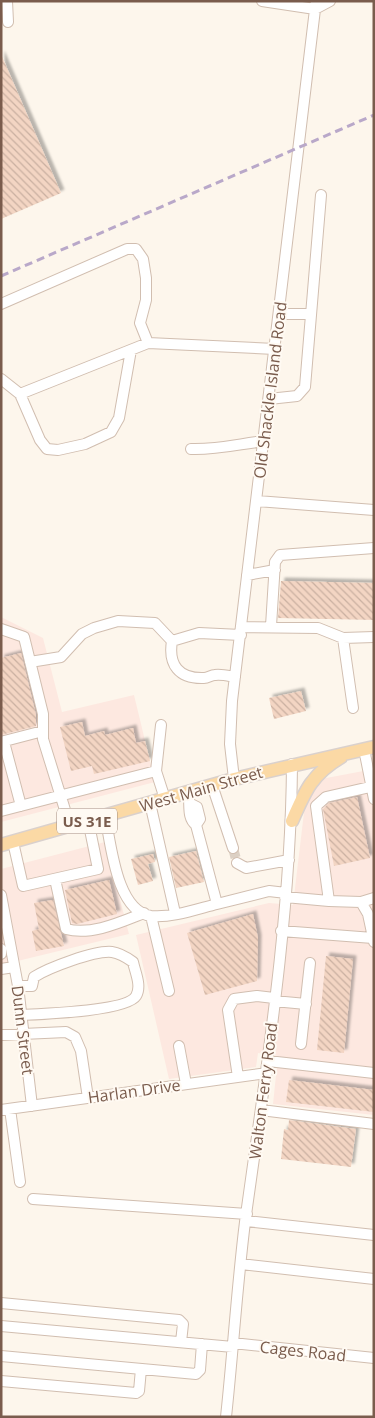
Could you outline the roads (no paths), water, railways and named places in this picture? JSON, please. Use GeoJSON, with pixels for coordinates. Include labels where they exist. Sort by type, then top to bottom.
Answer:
{"type":"FeatureCollection","features":[{"type":"Feature","properties":{"kind":"main road","name":"West Main Street"},"geometry":{"type":"LineString","coordinates":[[7,844],[165,798],[190,798],[212,785],[234,779],[292,764],[369,748]]}},
{"type":"Feature","properties":{"kind":"main road"},"geometry":{"type":"LineString","coordinates":[[292,821],[305,791],[316,776],[328,765],[348,752]]}},
{"type":"Feature","properties":{"kind":"street"},"geometry":{"type":"LineString","coordinates":[[7,1],[8,22]]}},
{"type":"Feature","properties":{"kind":"street"},"geometry":{"type":"LineString","coordinates":[[262,1],[316,5],[330,1]]}},
{"type":"Feature","properties":{"kind":"street","name":"Old Shackle Island Road"},"geometry":{"type":"LineString","coordinates":[[234,779],[230,744],[235,677],[316,5]]}},
{"type":"Feature","properties":{"kind":"street"},"geometry":{"type":"LineString","coordinates":[[269,399],[297,396],[305,388],[320,195]]}},
{"type":"Feature","properties":{"kind":"street"},"geometry":{"type":"LineString","coordinates":[[1,304],[127,249],[136,249],[143,259],[146,278],[146,300],[140,323],[148,343]]}},
{"type":"Feature","properties":{"kind":"street"},"geometry":{"type":"LineString","coordinates":[[279,314],[311,314]]}},
{"type":"Feature","properties":{"kind":"street"},"geometry":{"type":"LineString","coordinates":[[20,394],[148,343],[275,349]]}},
{"type":"Feature","properties":{"kind":"street"},"geometry":{"type":"LineString","coordinates":[[1,379],[20,394],[40,440],[47,449],[58,450],[85,444],[111,432],[119,418],[131,350]]}},
{"type":"Feature","properties":{"kind":"street"},"geometry":{"type":"LineString","coordinates":[[190,449],[210,450],[241,443],[264,441]]}},
{"type":"Feature","properties":{"kind":"street"},"geometry":{"type":"LineString","coordinates":[[257,501],[374,510]]}},
{"type":"Feature","properties":{"kind":"street"},"geometry":{"type":"LineString","coordinates":[[271,626],[275,562],[280,555],[374,548]]}},
{"type":"Feature","properties":{"kind":"street"},"geometry":{"type":"LineString","coordinates":[[247,576],[275,570]]}},
{"type":"Feature","properties":{"kind":"street"},"geometry":{"type":"LineString","coordinates":[[30,662],[61,657],[82,634],[94,628],[118,621],[155,623],[172,641]]}},
{"type":"Feature","properties":{"kind":"street"},"geometry":{"type":"LineString","coordinates":[[172,641],[199,633],[241,631],[271,626],[318,628],[343,638],[374,637]]}},
{"type":"Feature","properties":{"kind":"street"},"geometry":{"type":"LineString","coordinates":[[1,629],[24,637],[44,714],[43,739],[70,826]]}},
{"type":"Feature","properties":{"kind":"street"},"geometry":{"type":"LineString","coordinates":[[343,638],[354,708]]}},
{"type":"Feature","properties":{"kind":"street"},"geometry":{"type":"LineString","coordinates":[[172,641],[170,655],[172,662],[187,676],[206,678],[215,675],[235,677]]}},
{"type":"Feature","properties":{"kind":"street"},"geometry":{"type":"LineString","coordinates":[[161,725],[156,771],[165,798]]}},
{"type":"Feature","properties":{"kind":"street"},"geometry":{"type":"LineString","coordinates":[[21,806],[3,742],[43,731]]}},
{"type":"Feature","properties":{"kind":"street"},"geometry":{"type":"LineString","coordinates":[[369,748],[374,799]]}},
{"type":"Feature","properties":{"kind":"street","name":"Walton Ferry Road"},"geometry":{"type":"LineString","coordinates":[[226,1417],[246,1218],[267,1073],[289,860],[292,821],[292,764]]}},
{"type":"Feature","properties":{"kind":"street"},"geometry":{"type":"LineString","coordinates":[[1,811],[156,771]]}},
{"type":"Feature","properties":{"kind":"street"},"geometry":{"type":"LineString","coordinates":[[212,785],[233,848]]}},
{"type":"Feature","properties":{"kind":"street"},"geometry":{"type":"LineString","coordinates":[[329,901],[316,806],[326,797],[372,786]]}},
{"type":"Feature","properties":{"kind":"street"},"geometry":{"type":"LineString","coordinates":[[190,798],[197,807],[200,819],[196,825],[216,904]]}},
{"type":"Feature","properties":{"kind":"street"},"geometry":{"type":"LineString","coordinates":[[150,803],[175,913]]}},
{"type":"Feature","properties":{"kind":"street"},"geometry":{"type":"LineString","coordinates":[[105,816],[122,892],[135,908],[147,914],[169,990]]}},
{"type":"Feature","properties":{"kind":"street"},"geometry":{"type":"LineString","coordinates":[[7,844],[23,886],[98,869],[88,820]]}},
{"type":"Feature","properties":{"kind":"street"},"geometry":{"type":"LineString","coordinates":[[237,863],[246,868],[289,860]]}},
{"type":"Feature","properties":{"kind":"street"},"geometry":{"type":"LineString","coordinates":[[55,879],[66,929],[75,932],[120,923],[147,914],[175,913],[268,891],[329,901],[361,902],[374,898]]}},
{"type":"Feature","properties":{"kind":"street","name":"Dunn Street"},"geometry":{"type":"LineString","coordinates":[[1,895],[18,986],[32,1106]]}},
{"type":"Feature","properties":{"kind":"street"},"geometry":{"type":"LineString","coordinates":[[281,931],[373,940],[368,914],[361,902]]}},
{"type":"Feature","properties":{"kind":"street"},"geometry":{"type":"LineString","coordinates":[[18,986],[32,986],[34,977],[48,968],[109,952],[120,954],[133,962],[138,984],[136,996],[129,1002],[114,1006],[21,1016]]}},
{"type":"Feature","properties":{"kind":"street"},"geometry":{"type":"LineString","coordinates":[[301,1044],[310,963]]}},
{"type":"Feature","properties":{"kind":"street"},"geometry":{"type":"LineString","coordinates":[[1,970],[14,968]]}},
{"type":"Feature","properties":{"kind":"street"},"geometry":{"type":"LineString","coordinates":[[238,1077],[228,1010],[234,999],[257,996],[306,1004]]}},
{"type":"Feature","properties":{"kind":"street"},"geometry":{"type":"LineString","coordinates":[[1,1035],[24,1036],[66,1032],[75,1037],[81,1051],[88,1098]]}},
{"type":"Feature","properties":{"kind":"street"},"geometry":{"type":"LineString","coordinates":[[179,1046],[186,1084]]}},
{"type":"Feature","properties":{"kind":"street"},"geometry":{"type":"LineString","coordinates":[[268,1061],[374,1073]]}},
{"type":"Feature","properties":{"kind":"street","name":"Harlan Drive"},"geometry":{"type":"LineString","coordinates":[[6,1110],[267,1073]]}},
{"type":"Feature","properties":{"kind":"street"},"geometry":{"type":"LineString","coordinates":[[6,1110],[20,1182]]}},
{"type":"Feature","properties":{"kind":"street"},"geometry":{"type":"LineString","coordinates":[[261,1110],[374,1124]]}},
{"type":"Feature","properties":{"kind":"street"},"geometry":{"type":"LineString","coordinates":[[33,1199],[246,1218],[374,1235]]}},
{"type":"Feature","properties":{"kind":"street"},"geometry":{"type":"LineString","coordinates":[[241,1264],[374,1279]]}},
{"type":"Feature","properties":{"kind":"street"},"geometry":{"type":"LineString","coordinates":[[1,1303],[179,1320],[183,1324],[181,1342]]}},
{"type":"Feature","properties":{"kind":"street","name":"Cages Road"},"geometry":{"type":"LineString","coordinates":[[1,1326],[374,1358]]}},
{"type":"Feature","properties":{"kind":"street"},"geometry":{"type":"LineString","coordinates":[[1,1356],[196,1374],[200,1370],[202,1344]]}},
{"type":"Feature","properties":{"kind":"street"},"geometry":{"type":"LineString","coordinates":[[1,1381],[136,1393],[139,1391],[141,1368]]}},
{"type":"Feature","properties":{"kind":"tunnel"},"geometry":{"type":"LineString","coordinates":[[233,848],[237,863]]}},
{"type":"Feature","properties":{"kind":"railway"},"geometry":{"type":"LineString","coordinates":[[1,276],[374,115]]}}]}
